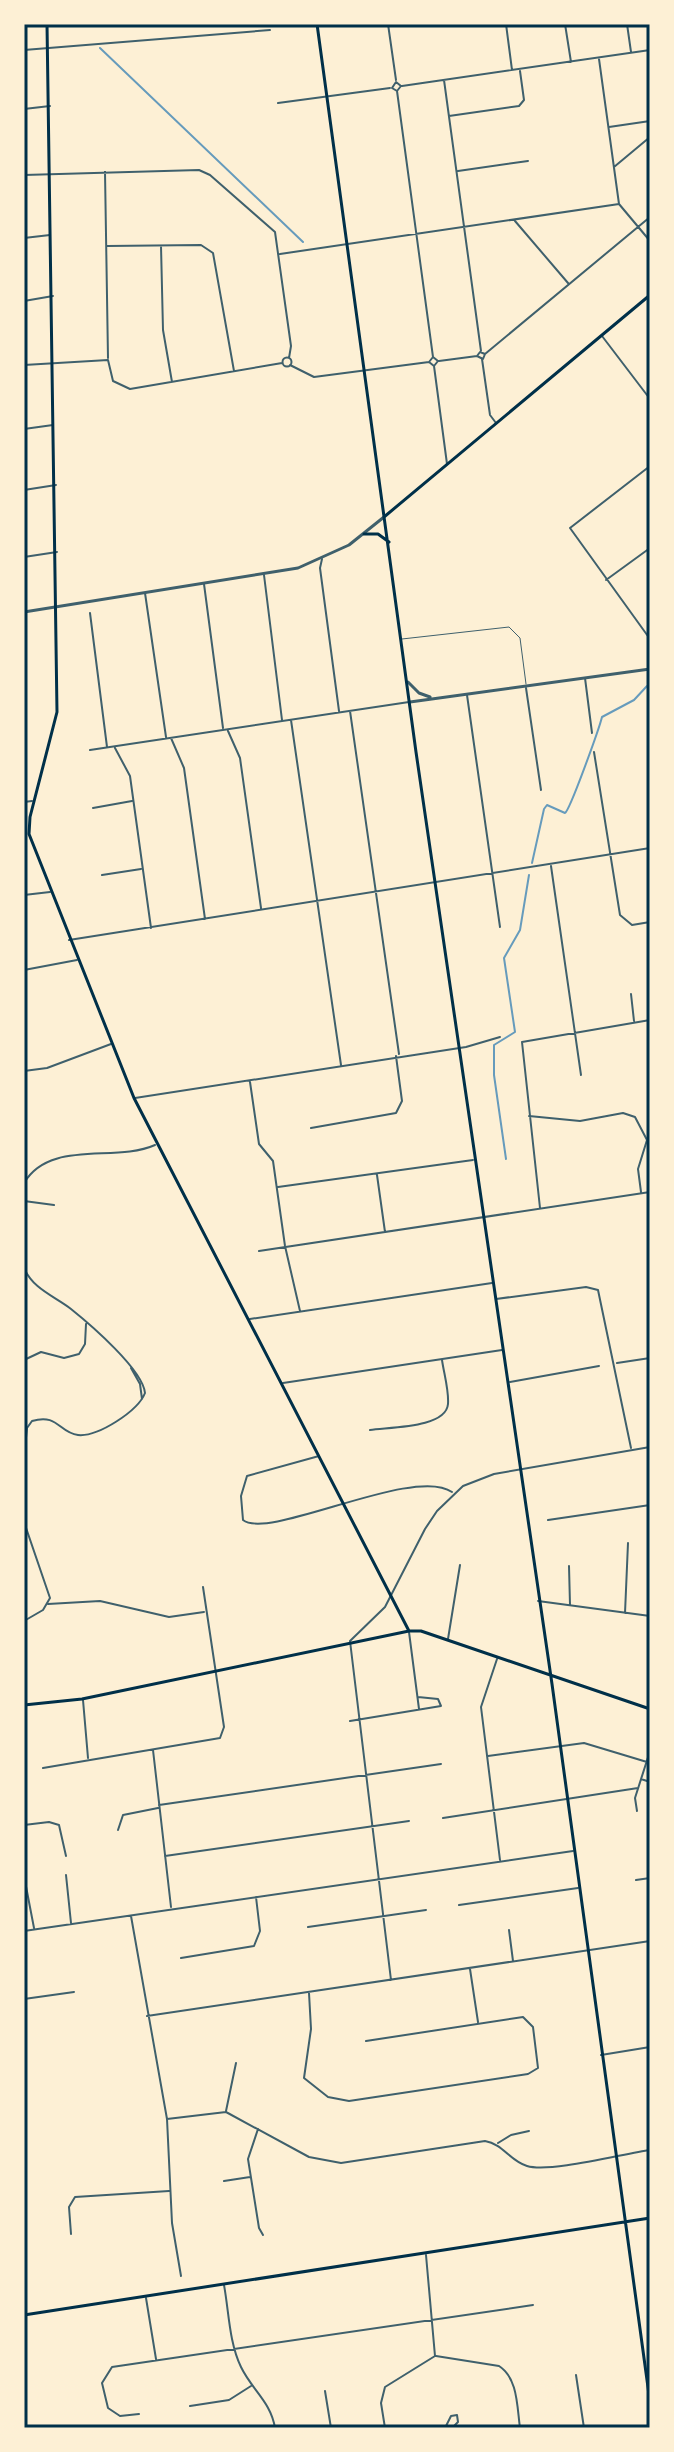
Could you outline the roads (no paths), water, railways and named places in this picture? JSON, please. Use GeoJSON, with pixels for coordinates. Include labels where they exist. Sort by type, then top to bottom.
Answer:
{"type":"FeatureCollection","features":[{"type":"Feature","properties":{"kind":"main road"},"geometry":{"type":"LineString","coordinates":[[47,24],[57,552],[57,719],[34,801],[29,834],[134,1098],[409,1631]]}},
{"type":"Feature","properties":{"kind":"main road"},"geometry":{"type":"LineString","coordinates":[[317,24],[434,881],[551,1675],[565,1798],[650,2402]]}},
{"type":"Feature","properties":{"kind":"main road"},"geometry":{"type":"LineString","coordinates":[[384,517],[650,295]]}},
{"type":"Feature","properties":{"kind":"main road"},"geometry":{"type":"LineString","coordinates":[[364,534],[378,534],[389,542]]}},
{"type":"Feature","properties":{"kind":"main road"},"geometry":{"type":"LineString","coordinates":[[24,1704],[82,1699],[409,1631],[448,1640],[650,1709]]}},
{"type":"Feature","properties":{"kind":"main road"},"geometry":{"type":"LineString","coordinates":[[24,2315],[650,2218]]}},
{"type":"Feature","properties":{"kind":"street"},"geometry":{"type":"LineString","coordinates":[[388,24],[396,82],[392,88]]}},
{"type":"Feature","properties":{"kind":"street"},"geometry":{"type":"LineString","coordinates":[[506,24],[512,71]]}},
{"type":"Feature","properties":{"kind":"street"},"geometry":{"type":"LineString","coordinates":[[565,24],[571,63]]}},
{"type":"Feature","properties":{"kind":"street"},"geometry":{"type":"LineString","coordinates":[[627,24],[631,53]]}},
{"type":"Feature","properties":{"kind":"street"},"geometry":{"type":"LineString","coordinates":[[24,50],[270,30]]}},
{"type":"Feature","properties":{"kind":"street"},"geometry":{"type":"LineString","coordinates":[[438,361],[433,357],[397,91],[401,86],[650,50]]}},
{"type":"Feature","properties":{"kind":"street"},"geometry":{"type":"LineString","coordinates":[[599,58],[619,204],[650,241]]}},
{"type":"Feature","properties":{"kind":"street"},"geometry":{"type":"LineString","coordinates":[[449,116],[521,105],[524,100],[519,70]]}},
{"type":"Feature","properties":{"kind":"street"},"geometry":{"type":"LineString","coordinates":[[444,80],[490,415],[496,424]]}},
{"type":"Feature","properties":{"kind":"street"},"geometry":{"type":"LineString","coordinates":[[396,82],[401,86]]}},
{"type":"Feature","properties":{"kind":"street"},"geometry":{"type":"LineString","coordinates":[[278,103],[392,88],[397,91]]}},
{"type":"Feature","properties":{"kind":"street"},"geometry":{"type":"LineString","coordinates":[[24,109],[50,106]]}},
{"type":"Feature","properties":{"kind":"street"},"geometry":{"type":"LineString","coordinates":[[609,127],[650,121]]}},
{"type":"Feature","properties":{"kind":"street"},"geometry":{"type":"LineString","coordinates":[[614,167],[650,137]]}},
{"type":"Feature","properties":{"kind":"street"},"geometry":{"type":"LineString","coordinates":[[457,171],[528,161]]}},
{"type":"Feature","properties":{"kind":"street"},"geometry":{"type":"LineString","coordinates":[[105,171],[108,360],[110,376],[125,389],[282,363],[314,377],[429,362],[433,357]]}},
{"type":"Feature","properties":{"kind":"street"},"geometry":{"type":"LineString","coordinates":[[24,175],[105,171],[207,173],[271,227],[279,254],[291,346],[290,365]]}},
{"type":"Feature","properties":{"kind":"street"},"geometry":{"type":"LineString","coordinates":[[279,254],[619,204]]}},
{"type":"Feature","properties":{"kind":"street"},"geometry":{"type":"LineString","coordinates":[[434,366],[438,361],[477,356],[483,352],[650,217]]}},
{"type":"Feature","properties":{"kind":"street"},"geometry":{"type":"LineString","coordinates":[[514,219],[569,284]]}},
{"type":"Feature","properties":{"kind":"street"},"geometry":{"type":"LineString","coordinates":[[24,238],[51,234]]}},
{"type":"Feature","properties":{"kind":"street"},"geometry":{"type":"LineString","coordinates":[[107,246],[201,245],[213,253],[234,372]]}},
{"type":"Feature","properties":{"kind":"street"},"geometry":{"type":"LineString","coordinates":[[161,246],[163,330],[172,383]]}},
{"type":"Feature","properties":{"kind":"street"},"geometry":{"type":"LineString","coordinates":[[24,301],[53,296]]}},
{"type":"Feature","properties":{"kind":"street"},"geometry":{"type":"LineString","coordinates":[[601,336],[650,399]]}},
{"type":"Feature","properties":{"kind":"street"},"geometry":{"type":"LineString","coordinates":[[477,356],[482,359]]}},
{"type":"Feature","properties":{"kind":"street"},"geometry":{"type":"LineString","coordinates":[[282,363],[289,358]]}},
{"type":"Feature","properties":{"kind":"street"},"geometry":{"type":"LineString","coordinates":[[24,365],[108,360]]}},
{"type":"Feature","properties":{"kind":"street"},"geometry":{"type":"LineString","coordinates":[[429,362],[434,366],[447,465]]}},
{"type":"Feature","properties":{"kind":"street"},"geometry":{"type":"LineString","coordinates":[[644,391],[650,387]]}},
{"type":"Feature","properties":{"kind":"street"},"geometry":{"type":"LineString","coordinates":[[24,429],[54,425]]}},
{"type":"Feature","properties":{"kind":"street"},"geometry":{"type":"LineString","coordinates":[[650,466],[570,528],[650,639]]}},
{"type":"Feature","properties":{"kind":"street"},"geometry":{"type":"LineString","coordinates":[[24,490],[56,485]]}},
{"type":"Feature","properties":{"kind":"street"},"geometry":{"type":"LineString","coordinates":[[24,612],[298,568],[323,558],[364,534],[384,517]]}},
{"type":"Feature","properties":{"kind":"street"},"geometry":{"type":"LineString","coordinates":[[606,580],[650,548]]}},
{"type":"Feature","properties":{"kind":"street"},"geometry":{"type":"LineString","coordinates":[[24,557],[57,552]]}},
{"type":"Feature","properties":{"kind":"street"},"geometry":{"type":"LineString","coordinates":[[323,558],[320,568],[340,712]]}},
{"type":"Feature","properties":{"kind":"street"},"geometry":{"type":"LineString","coordinates":[[264,573],[282,721]]}},
{"type":"Feature","properties":{"kind":"street"},"geometry":{"type":"LineString","coordinates":[[204,582],[223,729]]}},
{"type":"Feature","properties":{"kind":"street"},"geometry":{"type":"LineString","coordinates":[[145,591],[166,738]]}},
{"type":"Feature","properties":{"kind":"street"},"geometry":{"type":"LineString","coordinates":[[90,613],[107,747]]}},
{"type":"Feature","properties":{"kind":"street"},"geometry":{"type":"LineString","coordinates":[[645,632],[650,629]]}},
{"type":"Feature","properties":{"kind":"street"},"geometry":{"type":"LineString","coordinates":[[90,750],[650,669]]}},
{"type":"Feature","properties":{"kind":"street"},"geometry":{"type":"LineString","coordinates":[[585,677],[592,733]]}},
{"type":"Feature","properties":{"kind":"street"},"geometry":{"type":"LineString","coordinates":[[408,682],[419,693],[434,698]]}},
{"type":"Feature","properties":{"kind":"street"},"geometry":{"type":"LineString","coordinates":[[526,685],[541,790]]}},
{"type":"Feature","properties":{"kind":"street"},"geometry":{"type":"LineString","coordinates":[[467,694],[500,927]]}},
{"type":"Feature","properties":{"kind":"street"},"geometry":{"type":"LineString","coordinates":[[648,698],[650,709]]}},
{"type":"Feature","properties":{"kind":"street"},"geometry":{"type":"LineString","coordinates":[[311,1128],[396,1113],[402,1098],[350,711]]}},
{"type":"Feature","properties":{"kind":"street"},"geometry":{"type":"LineString","coordinates":[[291,720],[341,1066]]}},
{"type":"Feature","properties":{"kind":"street"},"geometry":{"type":"LineString","coordinates":[[228,729],[240,758],[261,909]]}},
{"type":"Feature","properties":{"kind":"street"},"geometry":{"type":"LineString","coordinates":[[171,738],[184,768],[206,920]]}},
{"type":"Feature","properties":{"kind":"street"},"geometry":{"type":"LineString","coordinates":[[115,746],[129,774],[151,929]]}},
{"type":"Feature","properties":{"kind":"street"},"geometry":{"type":"LineString","coordinates":[[594,752],[621,918],[632,925],[650,922]]}},
{"type":"Feature","properties":{"kind":"street"},"geometry":{"type":"LineString","coordinates":[[24,802],[34,801]]}},
{"type":"Feature","properties":{"kind":"street"},"geometry":{"type":"LineString","coordinates":[[93,808],[133,801]]}},
{"type":"Feature","properties":{"kind":"street"},"geometry":{"type":"LineString","coordinates":[[69,940],[206,920],[316,898],[650,848]]}},
{"type":"Feature","properties":{"kind":"street"},"geometry":{"type":"LineString","coordinates":[[551,864],[581,1075]]}},
{"type":"Feature","properties":{"kind":"street"},"geometry":{"type":"LineString","coordinates":[[102,875],[143,869]]}},
{"type":"Feature","properties":{"kind":"street"},"geometry":{"type":"LineString","coordinates":[[24,895],[50,892]]}},
{"type":"Feature","properties":{"kind":"street"},"geometry":{"type":"LineString","coordinates":[[24,970],[77,960]]}},
{"type":"Feature","properties":{"kind":"street"},"geometry":{"type":"LineString","coordinates":[[631,994],[634,1022]]}},
{"type":"Feature","properties":{"kind":"street"},"geometry":{"type":"LineString","coordinates":[[540,1208],[522,1042],[650,1020]]}},
{"type":"Feature","properties":{"kind":"street"},"geometry":{"type":"LineString","coordinates":[[134,1098],[458,1047],[500,1037]]}},
{"type":"Feature","properties":{"kind":"street"},"geometry":{"type":"LineString","coordinates":[[24,1071],[47,1068],[111,1044]]}},
{"type":"Feature","properties":{"kind":"street"},"geometry":{"type":"LineString","coordinates":[[250,1081],[259,1144],[272,1159],[285,1246],[300,1311]]}},
{"type":"Feature","properties":{"kind":"street"},"geometry":{"type":"LineString","coordinates":[[529,1116],[587,1121],[629,1114],[641,1123],[648,1143],[638,1169],[641,1193]]}},
{"type":"Feature","properties":{"kind":"street"},"geometry":{"type":"LineString","coordinates":[[24,1183],[34,1169],[50,1160],[147,1149],[157,1144]]}},
{"type":"Feature","properties":{"kind":"street"},"geometry":{"type":"LineString","coordinates":[[276,1187],[474,1160]]}},
{"type":"Feature","properties":{"kind":"street"},"geometry":{"type":"LineString","coordinates":[[377,1174],[385,1232]]}},
{"type":"Feature","properties":{"kind":"street"},"geometry":{"type":"LineString","coordinates":[[259,1251],[650,1192]]}},
{"type":"Feature","properties":{"kind":"street"},"geometry":{"type":"LineString","coordinates":[[24,1201],[54,1205]]}},
{"type":"Feature","properties":{"kind":"street"},"geometry":{"type":"LineString","coordinates":[[24,1268],[35,1285],[86,1323],[144,1381],[142,1400],[130,1414],[86,1434],[73,1434],[53,1420],[32,1421],[27,1428],[24,1457]]}},
{"type":"Feature","properties":{"kind":"street"},"geometry":{"type":"LineString","coordinates":[[249,1319],[492,1283]]}},
{"type":"Feature","properties":{"kind":"street"},"geometry":{"type":"LineString","coordinates":[[495,1299],[595,1287],[600,1294],[631,1450]]}},
{"type":"Feature","properties":{"kind":"street"},"geometry":{"type":"LineString","coordinates":[[24,1360],[41,1352],[64,1358],[79,1354],[85,1344],[86,1323]]}},
{"type":"Feature","properties":{"kind":"street"},"geometry":{"type":"LineString","coordinates":[[282,1383],[502,1350]]}},
{"type":"Feature","properties":{"kind":"street"},"geometry":{"type":"LineString","coordinates":[[615,1363],[650,1358]]}},
{"type":"Feature","properties":{"kind":"street"},"geometry":{"type":"LineString","coordinates":[[370,1430],[432,1422],[443,1416],[448,1401],[442,1359]]}},
{"type":"Feature","properties":{"kind":"street"},"geometry":{"type":"LineString","coordinates":[[507,1383],[599,1366]]}},
{"type":"Feature","properties":{"kind":"street"},"geometry":{"type":"LineString","coordinates":[[391,1980],[350,1641],[376,1619],[393,1596],[425,1529],[453,1493],[475,1479],[650,1447]]}},
{"type":"Feature","properties":{"kind":"street"},"geometry":{"type":"LineString","coordinates":[[320,1456],[247,1476],[241,1517],[250,1525],[259,1526],[343,1502],[436,1485],[453,1493]]}},
{"type":"Feature","properties":{"kind":"street"},"geometry":{"type":"LineString","coordinates":[[548,1520],[650,1505]]}},
{"type":"Feature","properties":{"kind":"street"},"geometry":{"type":"LineString","coordinates":[[24,1522],[48,1586],[48,1604]]}},
{"type":"Feature","properties":{"kind":"street"},"geometry":{"type":"LineString","coordinates":[[625,1613],[628,1543]]}},
{"type":"Feature","properties":{"kind":"street"},"geometry":{"type":"LineString","coordinates":[[448,1640],[460,1565]]}},
{"type":"Feature","properties":{"kind":"street"},"geometry":{"type":"LineString","coordinates":[[569,1566],[570,1605]]}},
{"type":"Feature","properties":{"kind":"street"},"geometry":{"type":"LineString","coordinates":[[43,1768],[220,1738],[224,1727],[203,1587]]}},
{"type":"Feature","properties":{"kind":"street"},"geometry":{"type":"LineString","coordinates":[[24,1621],[48,1604],[100,1601],[169,1617],[206,1612]]}},
{"type":"Feature","properties":{"kind":"street"},"geometry":{"type":"LineString","coordinates":[[538,1601],[650,1616]]}},
{"type":"Feature","properties":{"kind":"street"},"geometry":{"type":"LineString","coordinates":[[409,1631],[419,1710]]}},
{"type":"Feature","properties":{"kind":"street"},"geometry":{"type":"LineString","coordinates":[[498,1657],[482,1703],[501,1862]]}},
{"type":"Feature","properties":{"kind":"street"},"geometry":{"type":"LineString","coordinates":[[350,1721],[437,1709],[442,1704],[438,1699],[418,1697]]}},
{"type":"Feature","properties":{"kind":"street"},"geometry":{"type":"LineString","coordinates":[[82,1699],[89,1759]]}},
{"type":"Feature","properties":{"kind":"street"},"geometry":{"type":"LineString","coordinates":[[488,1756],[587,1743],[647,1762]]}},
{"type":"Feature","properties":{"kind":"street"},"geometry":{"type":"LineString","coordinates":[[153,1749],[171,1908]]}},
{"type":"Feature","properties":{"kind":"street"},"geometry":{"type":"LineString","coordinates":[[637,1811],[638,1788],[650,1751]]}},
{"type":"Feature","properties":{"kind":"street"},"geometry":{"type":"LineString","coordinates":[[118,1830],[123,1815],[159,1806],[441,1764]]}},
{"type":"Feature","properties":{"kind":"street"},"geometry":{"type":"LineString","coordinates":[[641,1779],[650,1782]]}},
{"type":"Feature","properties":{"kind":"street"},"geometry":{"type":"LineString","coordinates":[[443,1818],[638,1788]]}},
{"type":"Feature","properties":{"kind":"street"},"geometry":{"type":"LineString","coordinates":[[165,1856],[409,1821]]}},
{"type":"Feature","properties":{"kind":"street"},"geometry":{"type":"LineString","coordinates":[[24,1825],[49,1822],[59,1825],[66,1856]]}},
{"type":"Feature","properties":{"kind":"street"},"geometry":{"type":"LineString","coordinates":[[24,1931],[573,1851]]}},
{"type":"Feature","properties":{"kind":"street"},"geometry":{"type":"LineString","coordinates":[[66,1875],[71,1924]]}},
{"type":"Feature","properties":{"kind":"street"},"geometry":{"type":"LineString","coordinates":[[24,1876],[34,1930]]}},
{"type":"Feature","properties":{"kind":"street"},"geometry":{"type":"LineString","coordinates":[[636,1880],[650,1878]]}},
{"type":"Feature","properties":{"kind":"street"},"geometry":{"type":"LineString","coordinates":[[459,1905],[578,1888]]}},
{"type":"Feature","properties":{"kind":"street"},"geometry":{"type":"LineString","coordinates":[[181,1958],[254,1946],[260,1931],[255,1896]]}},
{"type":"Feature","properties":{"kind":"street"},"geometry":{"type":"LineString","coordinates":[[308,1927],[426,1910]]}},
{"type":"Feature","properties":{"kind":"street"},"geometry":{"type":"LineString","coordinates":[[130,1915],[167,2119],[170,2191],[181,2276]]}},
{"type":"Feature","properties":{"kind":"street"},"geometry":{"type":"LineString","coordinates":[[509,1930],[513,1963]]}},
{"type":"Feature","properties":{"kind":"street"},"geometry":{"type":"LineString","coordinates":[[147,2016],[650,1941]]}},
{"type":"Feature","properties":{"kind":"street"},"geometry":{"type":"LineString","coordinates":[[469,1969],[478,2023]]}},
{"type":"Feature","properties":{"kind":"street"},"geometry":{"type":"LineString","coordinates":[[24,1999],[74,1992]]}},
{"type":"Feature","properties":{"kind":"street"},"geometry":{"type":"LineString","coordinates":[[309,1993],[311,2029],[304,2078],[328,2097],[349,2101],[528,2074],[538,2068],[533,2027],[529,2019],[478,2023],[366,2041]]}},
{"type":"Feature","properties":{"kind":"street"},"geometry":{"type":"LineString","coordinates":[[601,2055],[650,2047]]}},
{"type":"Feature","properties":{"kind":"street"},"geometry":{"type":"LineString","coordinates":[[226,2112],[236,2063]]}},
{"type":"Feature","properties":{"kind":"street"},"geometry":{"type":"LineString","coordinates":[[167,2119],[226,2112],[309,2157],[341,2163],[472,2142],[497,2144],[516,2161],[534,2167],[650,2150]]}},
{"type":"Feature","properties":{"kind":"street"},"geometry":{"type":"LineString","coordinates":[[258,2128],[248,2153],[259,2228],[263,2235]]}},
{"type":"Feature","properties":{"kind":"street"},"geometry":{"type":"LineString","coordinates":[[497,2144],[511,2135],[529,2131]]}},
{"type":"Feature","properties":{"kind":"street"},"geometry":{"type":"LineString","coordinates":[[224,2181],[251,2177]]}},
{"type":"Feature","properties":{"kind":"street"},"geometry":{"type":"LineString","coordinates":[[71,2234],[69,2207],[75,2197],[170,2191]]}},
{"type":"Feature","properties":{"kind":"street"},"geometry":{"type":"LineString","coordinates":[[426,2252],[435,2356]]}},
{"type":"Feature","properties":{"kind":"street"},"geometry":{"type":"LineString","coordinates":[[224,2284],[235,2350],[252,2386],[270,2407],[275,2428]]}},
{"type":"Feature","properties":{"kind":"street"},"geometry":{"type":"LineString","coordinates":[[145,2295],[157,2360]]}},
{"type":"Feature","properties":{"kind":"street"},"geometry":{"type":"LineString","coordinates":[[139,2414],[128,2416],[113,2413],[108,2408],[104,2376],[118,2365],[533,2305]]}},
{"type":"Feature","properties":{"kind":"street"},"geometry":{"type":"LineString","coordinates":[[385,2428],[381,2403],[385,2387],[435,2356],[506,2370],[512,2380],[520,2428]]}},
{"type":"Feature","properties":{"kind":"street"},"geometry":{"type":"LineString","coordinates":[[576,2375],[584,2428]]}},
{"type":"Feature","properties":{"kind":"street"},"geometry":{"type":"LineString","coordinates":[[190,2406],[229,2400],[252,2386]]}},
{"type":"Feature","properties":{"kind":"street"},"geometry":{"type":"LineString","coordinates":[[325,2391],[331,2428]]}},
{"type":"Feature","properties":{"kind":"street"},"geometry":{"type":"LineString","coordinates":[[413,2428],[432,2425],[446,2428],[451,2416],[457,2415],[458,2422],[452,2428]]}},
{"type":"Feature","properties":{"kind":"lane"},"geometry":{"type":"LineString","coordinates":[[402,639],[509,627],[520,638],[526,685]]}},
{"type":"Feature","properties":{"kind":"waterway"},"geometry":{"type":"LineString","coordinates":[[100,48],[303,242]]}},
{"type":"Feature","properties":{"kind":"waterway"},"geometry":{"type":"LineString","coordinates":[[532,863],[544,809],[547,805],[565,813],[568,809],[602,717],[634,700],[647,686]]}},
{"type":"Feature","properties":{"kind":"waterway"},"geometry":{"type":"LineString","coordinates":[[506,1159],[494,1075],[494,1045],[515,1032],[504,958],[520,930],[529,875]]}}]}
